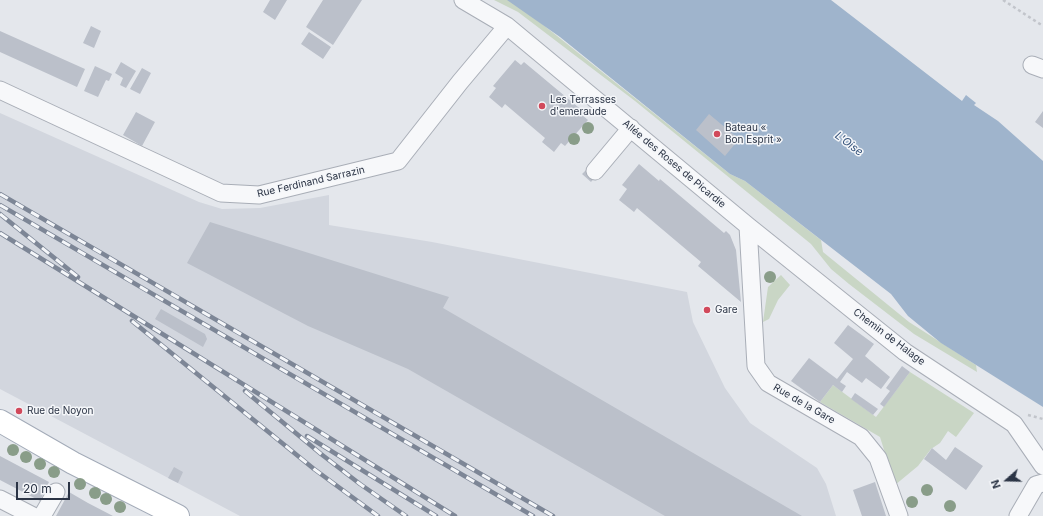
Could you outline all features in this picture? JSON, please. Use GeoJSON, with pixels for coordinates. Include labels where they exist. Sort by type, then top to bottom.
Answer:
{"type":"FeatureCollection","features":[{"type":"Feature","properties":{"kind":"main road"},"geometry":{"type":"LineString","coordinates":[[0,421],[73,463],[178,516]]}},
{"type":"Feature","properties":{"kind":"street"},"geometry":{"type":"LineString","coordinates":[[464,0],[508,26]]}},
{"type":"Feature","properties":{"kind":"street","name":"Rue Ferdinand Sarrazin"},"geometry":{"type":"LineString","coordinates":[[0,90],[221,193],[259,195],[398,161],[460,82],[508,26]]}},
{"type":"Feature","properties":{"kind":"street","name":"Allée des Roses de Picardie"},"geometry":{"type":"LineString","coordinates":[[508,26],[748,226]]}},
{"type":"Feature","properties":{"kind":"street"},"geometry":{"type":"LineString","coordinates":[[595,171],[631,128]]}},
{"type":"Feature","properties":{"kind":"street","name":"Chemin de Halage"},"geometry":{"type":"LineString","coordinates":[[748,226],[904,352],[1014,424],[1043,466]]}},
{"type":"Feature","properties":{"kind":"street","name":"Rue de la Gare"},"geometry":{"type":"LineString","coordinates":[[748,226],[756,366],[768,383],[861,437],[878,458],[899,516]]}},
{"type":"Feature","properties":{"kind":"street"},"geometry":{"type":"LineString","coordinates":[[1018,516],[1036,486],[1043,483]]}},
{"type":"Feature","properties":{"kind":"street"},"geometry":{"type":"LineString","coordinates":[[42,516],[56,492]]}},
{"type":"Feature","properties":{"kind":"street"},"geometry":{"type":"LineString","coordinates":[[0,499],[33,516]]}},
{"type":"Feature","properties":{"kind":"path"},"geometry":{"type":"LineString","coordinates":[[1003,0],[1043,26]]}},
{"type":"Feature","properties":{"kind":"shaded area"},"geometry":{"type":"Polygon","coordinates":[[[0,113],[199,202],[222,209],[260,208],[329,195],[329,225],[432,242],[687,292],[693,322],[725,388],[750,423],[817,468],[826,484],[836,516],[240,516],[0,389],[0,113]]]}},
{"type":"Feature","properties":{"kind":"green space"},"geometry":{"type":"Polygon","coordinates":[[[494,0],[512,0],[730,174],[745,181],[821,240],[823,252],[909,322],[976,365],[977,372],[914,334],[849,284],[831,269],[811,244],[635,101],[518,12],[494,0]]]}},
{"type":"Feature","properties":{"kind":"green space"},"geometry":{"type":"Polygon","coordinates":[[[781,275],[790,285],[778,300],[769,319],[763,322],[768,287],[781,275]]]}},
{"type":"Feature","properties":{"kind":"green space"},"geometry":{"type":"Polygon","coordinates":[[[910,372],[974,413],[956,437],[948,431],[940,443],[931,449],[918,466],[895,485],[880,437],[820,402],[833,385],[876,417],[910,372]]]}},
{"type":"Feature","properties":{"kind":"water","name":"L'Oise"},"geometry":{"type":"Polygon","coordinates":[[[507,0],[831,0],[962,101],[966,95],[976,103],[974,105],[998,121],[1043,161],[1043,407],[941,343],[908,316],[891,294],[745,181],[730,174],[560,37],[507,0]]]}},
{"type":"Feature","properties":{"kind":"building"},"geometry":{"type":"Polygon","coordinates":[[[270,0],[287,0],[275,20],[263,12],[270,0]]]}},
{"type":"Feature","properties":{"kind":"building"},"geometry":{"type":"Polygon","coordinates":[[[323,0],[362,0],[333,45],[306,27],[323,0]]]}},
{"type":"Feature","properties":{"kind":"building"},"geometry":{"type":"Polygon","coordinates":[[[91,26],[101,31],[94,48],[83,43],[91,26]]]}},
{"type":"Feature","properties":{"kind":"building"},"geometry":{"type":"Polygon","coordinates":[[[0,31],[85,69],[77,87],[0,52],[0,31]]]}},
{"type":"Feature","properties":{"kind":"building"},"geometry":{"type":"Polygon","coordinates":[[[309,32],[331,47],[323,59],[301,44],[309,32]]]}},
{"type":"Feature","properties":{"kind":"building","name":"Les Terrasses d'emeraude"},"geometry":{"type":"Polygon","coordinates":[[[515,60],[521,65],[524,62],[584,112],[582,115],[588,120],[565,146],[561,143],[554,152],[542,142],[545,138],[505,104],[502,108],[489,97],[496,88],[493,86],[515,60]]]}},
{"type":"Feature","properties":{"kind":"building"},"geometry":{"type":"Polygon","coordinates":[[[121,62],[136,71],[126,88],[120,85],[123,78],[115,73],[121,62]]]}},
{"type":"Feature","properties":{"kind":"building"},"geometry":{"type":"Polygon","coordinates":[[[95,66],[112,74],[109,81],[106,80],[98,97],[84,91],[95,66]]]}},
{"type":"Feature","properties":{"kind":"building"},"geometry":{"type":"Polygon","coordinates":[[[142,68],[151,73],[140,94],[130,89],[142,68]]]}},
{"type":"Feature","properties":{"kind":"building"},"geometry":{"type":"Polygon","coordinates":[[[1043,111],[1043,128],[1035,122],[1043,111]]]}},
{"type":"Feature","properties":{"kind":"building"},"geometry":{"type":"Polygon","coordinates":[[[136,112],[155,122],[142,146],[123,135],[136,112]]]}},
{"type":"Feature","properties":{"kind":"building","name":"Bateau « Bon Esprit »"},"geometry":{"type":"Polygon","coordinates":[[[709,114],[739,139],[725,156],[696,130],[709,114]]]}},
{"type":"Feature","properties":{"kind":"building"},"geometry":{"type":"Polygon","coordinates":[[[639,164],[659,181],[660,179],[724,233],[726,231],[730,235],[736,250],[741,302],[698,266],[701,262],[637,208],[634,212],[619,200],[627,189],[622,185],[639,164]]]}},
{"type":"Feature","properties":{"kind":"building"},"geometry":{"type":"Polygon","coordinates":[[[587,169],[596,176],[591,182],[582,174],[587,169]]]}},
{"type":"Feature","properties":{"kind":"building"},"geometry":{"type":"Polygon","coordinates":[[[210,222],[449,297],[443,308],[802,516],[665,516],[408,369],[308,326],[187,263],[210,222]]]}},
{"type":"Feature","properties":{"kind":"building"},"geometry":{"type":"Polygon","coordinates":[[[161,309],[205,334],[207,339],[203,347],[155,319],[161,309]]]}},
{"type":"Feature","properties":{"kind":"building"},"geometry":{"type":"Polygon","coordinates":[[[848,325],[874,344],[865,356],[890,377],[881,389],[866,378],[862,383],[847,372],[840,382],[846,386],[842,392],[833,385],[820,402],[791,381],[809,358],[837,379],[853,359],[834,343],[848,325]]]}},
{"type":"Feature","properties":{"kind":"building"},"geometry":{"type":"Polygon","coordinates":[[[902,366],[910,372],[884,407],[880,404],[890,391],[886,388],[902,366]]]}},
{"type":"Feature","properties":{"kind":"building"},"geometry":{"type":"Polygon","coordinates":[[[855,393],[878,409],[873,415],[851,399],[855,393]]]}},
{"type":"Feature","properties":{"kind":"building"},"geometry":{"type":"Polygon","coordinates":[[[955,447],[983,466],[966,490],[924,459],[932,448],[946,460],[955,447]]]}},
{"type":"Feature","properties":{"kind":"building"},"geometry":{"type":"Polygon","coordinates":[[[0,456],[49,482],[40,501],[0,480],[0,456]]]}},
{"type":"Feature","properties":{"kind":"building"},"geometry":{"type":"Polygon","coordinates":[[[174,467],[183,472],[178,483],[168,478],[174,467]]]}},
{"type":"Feature","properties":{"kind":"building"},"geometry":{"type":"Polygon","coordinates":[[[875,482],[886,516],[862,516],[853,490],[875,482]]]}},
{"type":"Feature","properties":{"kind":"building"},"geometry":{"type":"Polygon","coordinates":[[[69,492],[88,503],[113,516],[56,516],[69,492]]]}},
{"type":"Feature","properties":{"kind":"railway"},"geometry":{"type":"LineString","coordinates":[[0,194],[553,516]]}},
{"type":"Feature","properties":{"kind":"railway"},"geometry":{"type":"LineString","coordinates":[[0,205],[533,516]]}},
{"type":"Feature","properties":{"kind":"railway"},"geometry":{"type":"LineString","coordinates":[[0,214],[78,277]]}},
{"type":"Feature","properties":{"kind":"railway"},"geometry":{"type":"LineString","coordinates":[[0,233],[455,516]]}},
{"type":"Feature","properties":{"kind":"railway"},"geometry":{"type":"LineString","coordinates":[[132,321],[314,469],[378,516]]}},
{"type":"Feature","properties":{"kind":"railway"},"geometry":{"type":"LineString","coordinates":[[245,391],[321,454],[360,484],[406,516]]}},
{"type":"Feature","properties":{"kind":"railway"},"geometry":{"type":"LineString","coordinates":[[307,436],[436,516]]}},
{"type":"Feature","properties":{"kind":"place","name":"Les Terrasses d'emeraude"},"geometry":{"type":"Point","coordinates":[542,106]}},
{"type":"Feature","properties":{"kind":"place","name":"Bateau « Bon Esprit »"},"geometry":{"type":"Point","coordinates":[717,134]}},
{"type":"Feature","properties":{"kind":"place","name":"Gare"},"geometry":{"type":"Point","coordinates":[707,310]}},
{"type":"Feature","properties":{"kind":"place","name":"Rue de Noyon"},"geometry":{"type":"Point","coordinates":[19,411]}}]}
